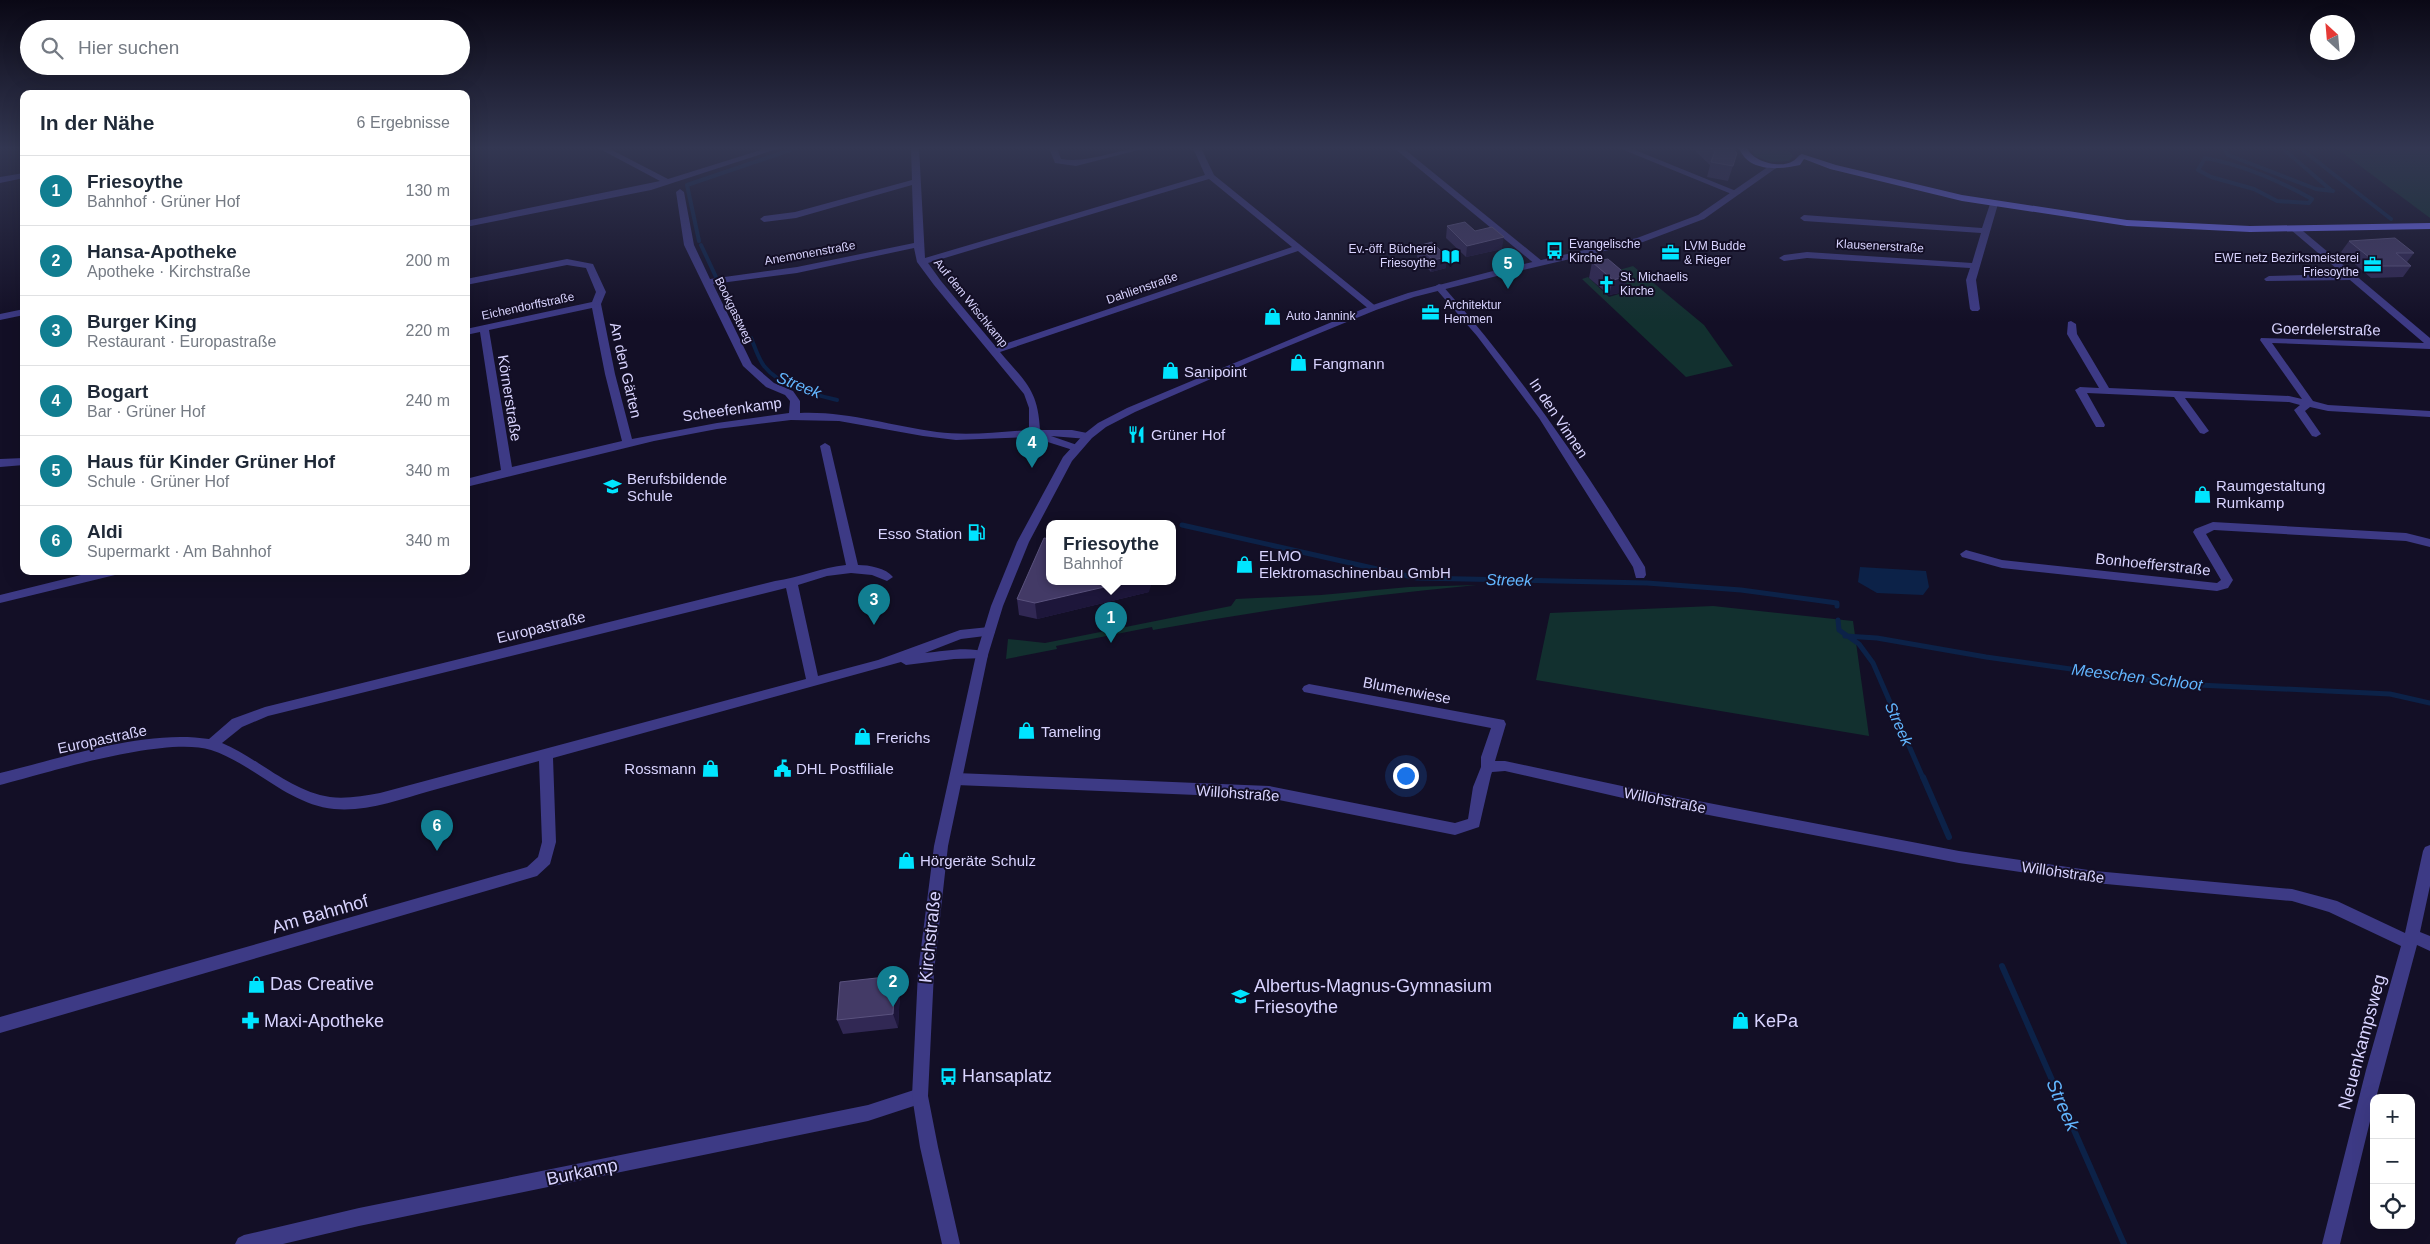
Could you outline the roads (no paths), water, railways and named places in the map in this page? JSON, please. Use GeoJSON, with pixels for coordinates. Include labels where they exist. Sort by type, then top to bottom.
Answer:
{"type":"FeatureCollection","features":[{"type":"Feature","properties":{"kind":"main road"},"geometry":{"type":"LineString","coordinates":[[2008,206],[2080,217],[2175,226],[2294,228],[2430,226]]}},
{"type":"Feature","properties":{"kind":"street"},"geometry":{"type":"LineString","coordinates":[[470,223],[553,206]]}},
{"type":"Feature","properties":{"kind":"street","name":"Bookgastweg"},"geometry":{"type":"LineString","coordinates":[[682,206],[689,245],[748,366],[770,385],[789,393],[795,401],[794,417]]}},
{"type":"Feature","properties":{"kind":"street"},"geometry":{"type":"LineString","coordinates":[[764,219],[796,215],[827,206]]}},
{"type":"Feature","properties":{"kind":"street","name":"Auf dem Wischkamp"},"geometry":{"type":"LineString","coordinates":[[916,206],[917,245],[922,262],[1029,393],[1034,408],[1036,434]]}},
{"type":"Feature","properties":{"kind":"street"},"geometry":{"type":"LineString","coordinates":[[922,262],[1109,206]]}},
{"type":"Feature","properties":{"kind":"street"},"geometry":{"type":"LineString","coordinates":[[1247,206],[1373,308]]}},
{"type":"Feature","properties":{"kind":"street"},"geometry":{"type":"LineString","coordinates":[[1469,206],[1539,263]]}},
{"type":"Feature","properties":{"kind":"street"},"geometry":{"type":"LineString","coordinates":[[989,632],[1002,590],[1018,552],[1059,471],[1076,448],[1088,436],[1131,410],[1373,308],[1439,287],[1640,240],[1701,217],[1717,206]]}},
{"type":"Feature","properties":{"kind":"street"},"geometry":{"type":"LineString","coordinates":[[1975,309],[1971,287],[1974,266],[1993,206]]}},
{"type":"Feature","properties":{"kind":"street"},"geometry":{"type":"LineString","coordinates":[[1804,218],[1985,231]]}},
{"type":"Feature","properties":{"kind":"street"},"geometry":{"type":"LineString","coordinates":[[2294,228],[2430,344]]}},
{"type":"Feature","properties":{"kind":"street","name":"Anemonenstraße"},"geometry":{"type":"LineString","coordinates":[[706,282],[797,270],[917,245]]}},
{"type":"Feature","properties":{"kind":"street","name":"Dahlienstraße"},"geometry":{"type":"LineString","coordinates":[[994,351],[1299,248]]}},
{"type":"Feature","properties":{"kind":"street","name":"Klausenerstraße"},"geometry":{"type":"LineString","coordinates":[[1784,258],[1807,255],[1974,266]]}},
{"type":"Feature","properties":{"kind":"street","name":"An den Gärten"},"geometry":{"type":"LineString","coordinates":[[470,281],[566,262],[590,266],[601,292],[596,304],[610,374],[628,443]]}},
{"type":"Feature","properties":{"kind":"street"},"geometry":{"type":"LineString","coordinates":[[2269,279],[2351,277]]}},
{"type":"Feature","properties":{"kind":"street","name":"In den Vinnen"},"geometry":{"type":"LineString","coordinates":[[1439,287],[1480,334],[1543,417],[1639,567],[1640,575]]}},
{"type":"Feature","properties":{"kind":"street","name":"Eichendorffstraße"},"geometry":{"type":"LineString","coordinates":[[470,331],[596,304]]}},
{"type":"Feature","properties":{"kind":"street"},"geometry":{"type":"LineString","coordinates":[[0,317],[20,313]]}},
{"type":"Feature","properties":{"kind":"street"},"geometry":{"type":"LineString","coordinates":[[2070,324],[2072,334],[2106,391]]}},
{"type":"Feature","properties":{"kind":"street","name":"Körnerstraße"},"geometry":{"type":"LineString","coordinates":[[484,328],[507,472]]}},
{"type":"Feature","properties":{"kind":"street","name":"Goerdelerstraße"},"geometry":{"type":"LineString","coordinates":[[2308,404],[2307,398],[2264,340],[2430,344]]}},
{"type":"Feature","properties":{"kind":"street"},"geometry":{"type":"LineString","coordinates":[[2100,425],[2080,390],[2289,399],[2328,408],[2430,414]]}},
{"type":"Feature","properties":{"kind":"street"},"geometry":{"type":"LineString","coordinates":[[2177,394],[2204,431]]}},
{"type":"Feature","properties":{"kind":"street"},"geometry":{"type":"LineString","coordinates":[[2308,404],[2299,410],[2316,434]]}},
{"type":"Feature","properties":{"kind":"street","name":"Scheefenkamp"},"geometry":{"type":"LineString","coordinates":[[470,481],[628,443],[721,426],[794,417],[821,416],[859,420],[936,436],[981,437],[1065,432],[1088,436]]}},
{"type":"Feature","properties":{"kind":"street","name":"Scheefenkamp"},"geometry":{"type":"LineString","coordinates":[[1036,434],[1076,448]]}},
{"type":"Feature","properties":{"kind":"street"},"geometry":{"type":"LineString","coordinates":[[825,446],[853,567],[866,568],[886,577]]}},
{"type":"Feature","properties":{"kind":"street"},"geometry":{"type":"LineString","coordinates":[[0,463],[20,461]]}},
{"type":"Feature","properties":{"kind":"street","name":"Bonhoefferstraße"},"geometry":{"type":"LineString","coordinates":[[1966,554],[2002,564],[2217,586],[2224,585],[2227,580],[2199,532],[2213,526],[2406,537],[2430,543]]}},
{"type":"Feature","properties":{"kind":"street","name":"Europastraße"},"geometry":{"type":"LineString","coordinates":[[211,745],[237,723],[265,712],[853,567]]}},
{"type":"Feature","properties":{"kind":"street"},"geometry":{"type":"LineString","coordinates":[[0,599],[99,575]]}},
{"type":"Feature","properties":{"kind":"street"},"geometry":{"type":"LineString","coordinates":[[790,584],[814,681]]}},
{"type":"Feature","properties":{"kind":"street","name":"Europastraße"},"geometry":{"type":"LineString","coordinates":[[0,779],[141,747],[177,741],[211,745],[308,795],[326,802],[348,804],[417,791],[881,664],[960,635],[989,632]]}},
{"type":"Feature","properties":{"kind":"street","name":"Kirchstraße"},"geometry":{"type":"LineString","coordinates":[[951,1244],[920,1096],[929,936],[941,846],[982,655],[989,632]]}},
{"type":"Feature","properties":{"kind":"street","name":"Europastraße"},"geometry":{"type":"LineString","coordinates":[[881,664],[954,654],[982,655]]}},
{"type":"Feature","properties":{"kind":"street","name":"Blumenwiese"},"geometry":{"type":"LineString","coordinates":[[1309,690],[1499,724],[1488,757],[1488,767]]}},
{"type":"Feature","properties":{"kind":"street","name":"Am Bahnhof"},"geometry":{"type":"LineString","coordinates":[[0,1025],[532,872],[545,860],[549,842],[546,755]]}},
{"type":"Feature","properties":{"kind":"street","name":"Willohstraße"},"geometry":{"type":"LineString","coordinates":[[956,779],[1269,792],[1455,829],[1474,824],[1478,811],[1480,778],[1488,767],[1505,766],[1646,797],[1959,858],[2095,877],[2292,895],[2332,906],[2411,939],[2430,944]]}},
{"type":"Feature","properties":{"kind":"street","name":"Neuenkampsweg"},"geometry":{"type":"LineString","coordinates":[[2331,1244],[2374,1070],[2411,939],[2430,851]]}},
{"type":"Feature","properties":{"kind":"street","name":"Burkamp"},"geometry":{"type":"LineString","coordinates":[[244,1244],[359,1217],[868,1113],[920,1096]]}},
{"type":"Feature","properties":{"kind":"water"},"geometry":{"type":"Polygon","coordinates":[[[1860,567],[1926,571],[1929,587],[1923,595],[1877,593],[1858,582],[1860,567]]]}},
{"type":"Feature","properties":{"kind":"waterway","name":"Streek"},"geometry":{"type":"LineString","coordinates":[[692,206],[699,241]]}},
{"type":"Feature","properties":{"kind":"waterway"},"geometry":{"type":"LineString","coordinates":[[2374,206],[2391,219]]}},
{"type":"Feature","properties":{"kind":"waterway","name":"Streek"},"geometry":{"type":"LineString","coordinates":[[701,245],[716,277]]}},
{"type":"Feature","properties":{"kind":"waterway","name":"Streek"},"geometry":{"type":"LineString","coordinates":[[723,289],[745,329]]}},
{"type":"Feature","properties":{"kind":"waterway","name":"Streek"},"geometry":{"type":"LineString","coordinates":[[751,338],[764,366],[779,379],[798,389],[837,400]]}},
{"type":"Feature","properties":{"kind":"waterway","name":"Streek"},"geometry":{"type":"LineString","coordinates":[[1182,525],[1417,578],[1647,583],[1741,590],[1837,603],[1837,606]]}},
{"type":"Feature","properties":{"kind":"waterway","name":"Streek"},"geometry":{"type":"LineString","coordinates":[[1838,620],[1839,630],[1848,636]]}},
{"type":"Feature","properties":{"kind":"waterway","name":"Meeschen Schloot"},"geometry":{"type":"LineString","coordinates":[[1848,636],[1877,638],[1986,657],[2177,684],[2390,694],[2430,703]]}},
{"type":"Feature","properties":{"kind":"waterway","name":"Streek"},"geometry":{"type":"LineString","coordinates":[[1848,636],[1859,644],[1873,663],[1923,778]]}},
{"type":"Feature","properties":{"kind":"waterway","name":"Streek"},"geometry":{"type":"LineString","coordinates":[[1923,777],[1949,837]]}},
{"type":"Feature","properties":{"kind":"waterway","name":"Streek"},"geometry":{"type":"LineString","coordinates":[[2002,966],[2124,1244]]}},
{"type":"Feature","properties":{"kind":"place","name":"Evangelische Kirche"},"geometry":{"type":"Point","coordinates":[1555,251]}},
{"type":"Feature","properties":{"kind":"place","name":"LVM Budde & Rieger"},"geometry":{"type":"Point","coordinates":[1670,253]}},
{"type":"Feature","properties":{"kind":"place","name":"Ev.-öff. Bücherei Friesoythe"},"geometry":{"type":"Point","coordinates":[1450,256]}},
{"type":"Feature","properties":{"kind":"place","name":"EWE netz Bezirksmeisterei Friesoythe"},"geometry":{"type":"Point","coordinates":[2373,265]}},
{"type":"Feature","properties":{"kind":"place","name":"St. Michaelis Kirche"},"geometry":{"type":"Point","coordinates":[1606,284]}},
{"type":"Feature","properties":{"kind":"place","name":"Haus für Kinder Grüner Hof"},"geometry":{"type":"Point","coordinates":[1508,289]}},
{"type":"Feature","properties":{"kind":"place","name":"Architektur Hemmen"},"geometry":{"type":"Point","coordinates":[1430,312]}},
{"type":"Feature","properties":{"kind":"place","name":"Auto Jannink"},"geometry":{"type":"Point","coordinates":[1272,316]}},
{"type":"Feature","properties":{"kind":"place","name":"Fangmann"},"geometry":{"type":"Point","coordinates":[1299,363]}},
{"type":"Feature","properties":{"kind":"place","name":"Sanipoint"},"geometry":{"type":"Point","coordinates":[1170,371]}},
{"type":"Feature","properties":{"kind":"place","name":"Grüner Hof"},"geometry":{"type":"Point","coordinates":[1137,434]}},
{"type":"Feature","properties":{"kind":"place","name":"Bogart"},"geometry":{"type":"Point","coordinates":[1032,468]}},
{"type":"Feature","properties":{"kind":"place","name":"Berufsbildende Schule"},"geometry":{"type":"Point","coordinates":[613,487]}},
{"type":"Feature","properties":{"kind":"place","name":"Raumgestaltung Rumkamp"},"geometry":{"type":"Point","coordinates":[2202,494]}},
{"type":"Feature","properties":{"kind":"place","name":"Esso Station"},"geometry":{"type":"Point","coordinates":[976,533]}},
{"type":"Feature","properties":{"kind":"place","name":"ELMO Elektromaschinenbau GmbH"},"geometry":{"type":"Point","coordinates":[1245,564]}},
{"type":"Feature","properties":{"kind":"place","name":"Burger King"},"geometry":{"type":"Point","coordinates":[874,625]}},
{"type":"Feature","properties":{"kind":"place","name":"Friesoythe"},"geometry":{"type":"Point","coordinates":[1111,643]}},
{"type":"Feature","properties":{"kind":"place","name":"Tameling"},"geometry":{"type":"Point","coordinates":[1027,731]}},
{"type":"Feature","properties":{"kind":"place","name":"Frerichs"},"geometry":{"type":"Point","coordinates":[862,737]}},
{"type":"Feature","properties":{"kind":"place","name":"Rossmann"},"geometry":{"type":"Point","coordinates":[710,768]}},
{"type":"Feature","properties":{"kind":"place","name":"DHL Postfiliale"},"geometry":{"type":"Point","coordinates":[782,768]}},
{"type":"Feature","properties":{"kind":"place","name":"Aldi"},"geometry":{"type":"Point","coordinates":[437,851]}},
{"type":"Feature","properties":{"kind":"place","name":"Hörgeräte Schulz"},"geometry":{"type":"Point","coordinates":[906,860]}},
{"type":"Feature","properties":{"kind":"place","name":"Das Creative"},"geometry":{"type":"Point","coordinates":[256,984]}},
{"type":"Feature","properties":{"kind":"place","name":"Albertus-Magnus-Gymnasium Friesoythe"},"geometry":{"type":"Point","coordinates":[1240,996]}},
{"type":"Feature","properties":{"kind":"place","name":"Hansa-Apotheke"},"geometry":{"type":"Point","coordinates":[893,1007]}},
{"type":"Feature","properties":{"kind":"place","name":"Maxi-Apotheke"},"geometry":{"type":"Point","coordinates":[250,1021]}},
{"type":"Feature","properties":{"kind":"place","name":"KePa"},"geometry":{"type":"Point","coordinates":[1740,1021]}},
{"type":"Feature","properties":{"kind":"place","name":"Hansaplatz"},"geometry":{"type":"Point","coordinates":[948,1076]}}]}
